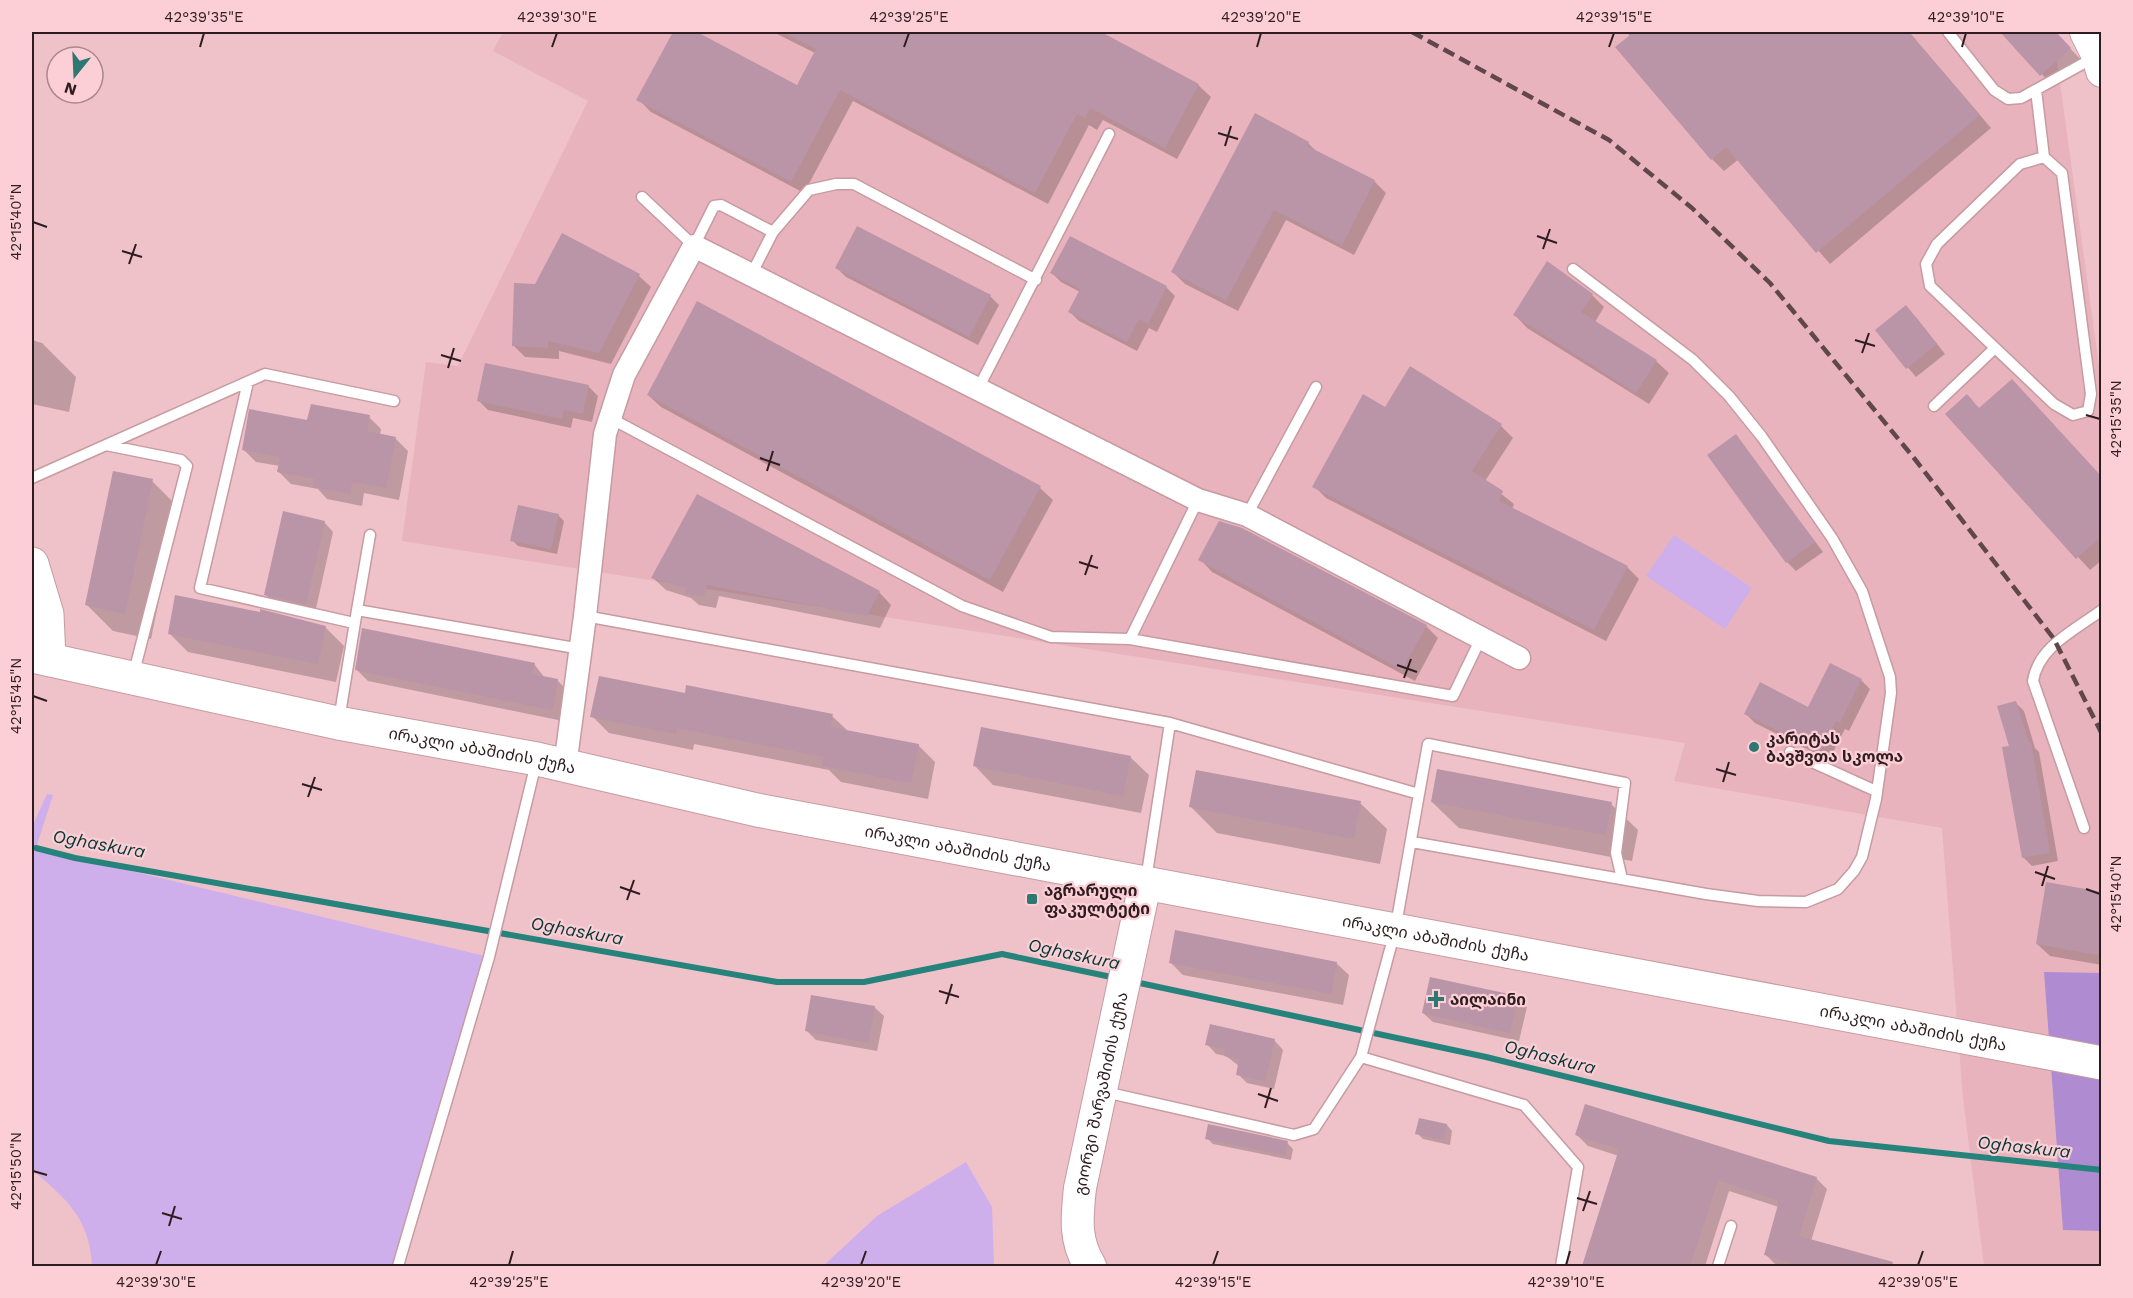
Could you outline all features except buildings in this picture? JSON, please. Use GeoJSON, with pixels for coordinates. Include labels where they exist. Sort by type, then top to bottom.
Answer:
{"type":"FeatureCollection","features":[{"type":"Feature","properties":{"kind":"main road"},"geometry":{"type":"LineString","coordinates":[[32,564],[47,614],[40,658]]}},
{"type":"Feature","properties":{"kind":"main road","name":"ირაკლი აბაშიძის ქუჩა"},"geometry":{"type":"LineString","coordinates":[[40,658],[132,680],[338,723],[551,763],[757,810],[2102,1063]]}},
{"type":"Feature","properties":{"kind":"street"},"geometry":{"type":"LineString","coordinates":[[551,763],[581,649],[599,471],[610,418],[624,375],[694,246],[1198,500],[1247,515],[1519,658]]}},
{"type":"Feature","properties":{"kind":"street","name":"გიორგი შარვაშიძის ქუჩა"},"geometry":{"type":"LineString","coordinates":[[1089,1266],[1078,1242],[1076,1221],[1080,1188],[1130,964],[1145,884]]}},
{"type":"Feature","properties":{"kind":"lane"},"geometry":{"type":"LineString","coordinates":[[1948,32],[1994,90],[2008,99],[2021,98],[2095,53]]}},
{"type":"Feature","properties":{"kind":"lane"},"geometry":{"type":"LineString","coordinates":[[2036,90],[2044,157],[2062,173],[2091,394],[2088,411],[2073,414],[2054,404],[1930,286],[1926,264],[1937,244],[2020,164],[2044,157]]}},
{"type":"Feature","properties":{"kind":"lane"},"geometry":{"type":"LineString","coordinates":[[978,389],[1109,134]]}},
{"type":"Feature","properties":{"kind":"lane"},"geometry":{"type":"LineString","coordinates":[[751,275],[773,232],[809,190],[836,184],[854,184],[1035,279]]}},
{"type":"Feature","properties":{"kind":"lane"},"geometry":{"type":"LineString","coordinates":[[642,197],[694,246],[714,206],[721,205],[773,232]]}},
{"type":"Feature","properties":{"kind":"lane"},"geometry":{"type":"LineString","coordinates":[[1412,842],[1758,901],[1806,902],[1838,889],[1854,871],[1868,837],[1891,693],[1890,677],[1862,591],[1837,546],[1762,437],[1730,396],[1693,360],[1573,270]]}},
{"type":"Feature","properties":{"kind":"lane"},"geometry":{"type":"LineString","coordinates":[[1934,406],[1995,348]]}},
{"type":"Feature","properties":{"kind":"lane"},"geometry":{"type":"LineString","coordinates":[[32,478],[265,374],[394,401]]}},
{"type":"Feature","properties":{"kind":"lane"},"geometry":{"type":"LineString","coordinates":[[248,382],[200,588],[354,623]]}},
{"type":"Feature","properties":{"kind":"lane"},"geometry":{"type":"LineString","coordinates":[[1247,515],[1316,387]]}},
{"type":"Feature","properties":{"kind":"lane"},"geometry":{"type":"LineString","coordinates":[[610,418],[962,606],[1051,637],[1130,639],[1453,696],[1481,638]]}},
{"type":"Feature","properties":{"kind":"lane"},"geometry":{"type":"LineString","coordinates":[[106,444],[181,460],[187,466],[132,680]]}},
{"type":"Feature","properties":{"kind":"lane"},"geometry":{"type":"LineString","coordinates":[[1130,639],[1198,500]]}},
{"type":"Feature","properties":{"kind":"lane"},"geometry":{"type":"LineString","coordinates":[[338,723],[370,535]]}},
{"type":"Feature","properties":{"kind":"lane"},"geometry":{"type":"LineString","coordinates":[[357,610],[581,649]]}},
{"type":"Feature","properties":{"kind":"lane"},"geometry":{"type":"LineString","coordinates":[[2084,828],[2033,681],[2036,665],[2045,652],[2102,610]]}},
{"type":"Feature","properties":{"kind":"lane"},"geometry":{"type":"LineString","coordinates":[[585,616],[1170,723],[1419,794]]}},
{"type":"Feature","properties":{"kind":"lane"},"geometry":{"type":"LineString","coordinates":[[1145,884],[1170,723]]}},
{"type":"Feature","properties":{"kind":"lane"},"geometry":{"type":"LineString","coordinates":[[1101,1091],[1294,1135],[1314,1129],[1361,1057],[1395,931],[1428,744],[1625,783],[1616,853],[1622,879]]}},
{"type":"Feature","properties":{"kind":"lane"},"geometry":{"type":"LineString","coordinates":[[1790,752],[1876,791]]}},
{"type":"Feature","properties":{"kind":"lane"},"geometry":{"type":"LineString","coordinates":[[398,1266],[504,900],[551,763]]}},
{"type":"Feature","properties":{"kind":"lane"},"geometry":{"type":"LineString","coordinates":[[1361,1057],[1524,1105],[1578,1167],[1562,1266]]}},
{"type":"Feature","properties":{"kind":"lane"},"geometry":{"type":"LineString","coordinates":[[1718,1266],[1731,1226]]}},
{"type":"Feature","properties":{"kind":"shaded area"},"geometry":{"type":"Polygon","coordinates":[[[503,32],[2053,32],[2102,388],[2102,973],[2044,973],[2063,1229],[2101,1231],[2101,1266],[1984,1266],[1963,1098],[1942,828],[1674,781],[1685,743],[402,541],[426,362],[458,366],[588,101],[493,51],[503,32]]]}},
{"type":"Feature","properties":{"kind":"shaded area"},"geometry":{"type":"Polygon","coordinates":[[[1674,535],[1752,588],[1725,629],[1646,576],[1674,535]]]}},
{"type":"Feature","properties":{"kind":"shaded area"},"geometry":{"type":"Polygon","coordinates":[[[47,794],[53,795],[36,848],[489,957],[398,1266],[92,1266],[87,1235],[81,1222],[65,1200],[32,1170],[32,827],[47,794]]]}},
{"type":"Feature","properties":{"kind":"shaded area"},"geometry":{"type":"Polygon","coordinates":[[[2044,972],[2101,973],[2101,1231],[2063,1230],[2044,972]]]}},
{"type":"Feature","properties":{"kind":"shaded area"},"geometry":{"type":"Polygon","coordinates":[[[966,1162],[992,1207],[994,1266],[823,1266],[877,1216],[966,1162]]]}},
{"type":"Feature","properties":{"kind":"waterway","name":"Oghaskura"},"geometry":{"type":"LineString","coordinates":[[36,848],[75,858],[777,982],[864,982],[1002,954],[1116,978]]}},
{"type":"Feature","properties":{"kind":"waterway","name":"Oghaskura"},"geometry":{"type":"LineString","coordinates":[[1135,982],[1486,1057],[1829,1141],[2102,1170]]}},
{"type":"Feature","properties":{"kind":"railway"},"geometry":{"type":"LineString","coordinates":[[1412,32],[1609,140],[1692,208],[1770,283],[1914,458],[2054,639],[2102,734]]}},
{"type":"Feature","properties":{"kind":"place","name":"კარიტას ბავშვთა სკოლა"},"geometry":{"type":"Point","coordinates":[1754,747]}},
{"type":"Feature","properties":{"kind":"place","name":"აგრარული ფაკულტეტი"},"geometry":{"type":"Point","coordinates":[1032,899]}},
{"type":"Feature","properties":{"kind":"place","name":"აილაინი"},"geometry":{"type":"Point","coordinates":[1436,999]}}]}
